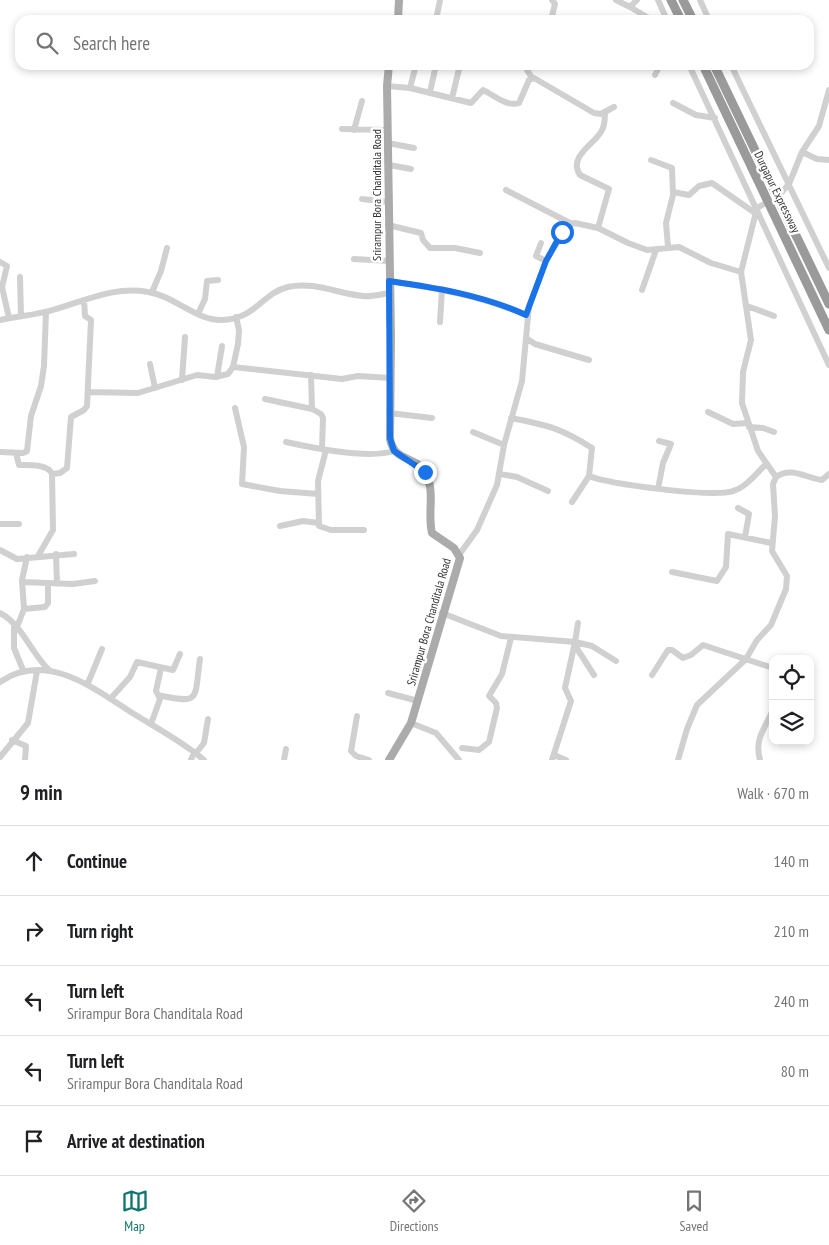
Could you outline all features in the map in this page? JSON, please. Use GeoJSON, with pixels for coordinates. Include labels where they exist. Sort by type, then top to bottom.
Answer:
{"type":"FeatureCollection","features":[{"type":"Feature","properties":{"kind":"highway"},"geometry":{"type":"LineString","coordinates":[[671,0],[678,15]]}},
{"type":"Feature","properties":{"kind":"highway"},"geometry":{"type":"LineString","coordinates":[[683,0],[690,15]]}},
{"type":"Feature","properties":{"kind":"highway","name":"Durgapur Expressway"},"geometry":{"type":"LineString","coordinates":[[704,70],[829,330]]}},
{"type":"Feature","properties":{"kind":"highway","name":"Durgapur Expressway"},"geometry":{"type":"LineString","coordinates":[[716,70],[829,304]]}},
{"type":"Feature","properties":{"kind":"main road"},"geometry":{"type":"LineString","coordinates":[[398,15],[399,0]]}},
{"type":"Feature","properties":{"kind":"main road","name":"Srirampur Bora Chanditala Road"},"geometry":{"type":"LineString","coordinates":[[388,70],[386,86],[390,293],[390,438],[394,451],[425,472],[431,492],[432,533],[454,548],[459,555],[458,569],[442,613],[425,681],[411,723],[389,760]]}},
{"type":"Feature","properties":{"kind":"street"},"geometry":{"type":"LineString","coordinates":[[437,15],[440,0]]}},
{"type":"Feature","properties":{"kind":"street"},"geometry":{"type":"LineString","coordinates":[[552,0],[555,4],[552,15]]}},
{"type":"Feature","properties":{"kind":"street"},"geometry":{"type":"LineString","coordinates":[[616,0],[644,15]]}},
{"type":"Feature","properties":{"kind":"street"},"geometry":{"type":"LineString","coordinates":[[630,7],[637,0]]}},
{"type":"Feature","properties":{"kind":"street"},"geometry":{"type":"LineString","coordinates":[[658,0],[665,15]]}},
{"type":"Feature","properties":{"kind":"street"},"geometry":{"type":"LineString","coordinates":[[700,0],[707,15]]}},
{"type":"Feature","properties":{"kind":"street"},"geometry":{"type":"LineString","coordinates":[[410,88],[415,70]]}},
{"type":"Feature","properties":{"kind":"street"},"geometry":{"type":"LineString","coordinates":[[430,92],[435,70]]}},
{"type":"Feature","properties":{"kind":"street"},"geometry":{"type":"LineString","coordinates":[[452,98],[459,70]]}},
{"type":"Feature","properties":{"kind":"street"},"geometry":{"type":"LineString","coordinates":[[527,70],[532,78],[594,113],[605,113],[614,107]]}},
{"type":"Feature","properties":{"kind":"street"},"geometry":{"type":"LineString","coordinates":[[655,75],[658,70]]}},
{"type":"Feature","properties":{"kind":"street"},"geometry":{"type":"LineString","coordinates":[[691,70],[829,366]]}},
{"type":"Feature","properties":{"kind":"street"},"geometry":{"type":"LineString","coordinates":[[733,70],[790,184],[829,268]]}},
{"type":"Feature","properties":{"kind":"street"},"geometry":{"type":"LineString","coordinates":[[386,86],[410,88],[471,102],[483,90],[503,101],[517,104],[532,78]]}},
{"type":"Feature","properties":{"kind":"street"},"geometry":{"type":"LineString","coordinates":[[782,192],[790,184],[802,152],[819,126],[829,90]]}},
{"type":"Feature","properties":{"kind":"street"},"geometry":{"type":"LineString","coordinates":[[354,130],[362,101]]}},
{"type":"Feature","properties":{"kind":"street"},"geometry":{"type":"LineString","coordinates":[[673,104],[696,115],[715,118]]}},
{"type":"Feature","properties":{"kind":"street"},"geometry":{"type":"LineString","coordinates":[[598,228],[609,189],[607,186],[580,175],[577,162],[580,154],[603,130],[605,113]]}},
{"type":"Feature","properties":{"kind":"street"},"geometry":{"type":"LineString","coordinates":[[342,129],[388,130]]}},
{"type":"Feature","properties":{"kind":"street"},"geometry":{"type":"LineString","coordinates":[[388,143],[414,148]]}},
{"type":"Feature","properties":{"kind":"street"},"geometry":{"type":"LineString","coordinates":[[802,152],[817,159],[829,160]]}},
{"type":"Feature","properties":{"kind":"street"},"geometry":{"type":"LineString","coordinates":[[651,160],[672,168],[673,192],[666,223],[668,247]]}},
{"type":"Feature","properties":{"kind":"street"},"geometry":{"type":"LineString","coordinates":[[388,165],[411,169]]}},
{"type":"Feature","properties":{"kind":"street"},"geometry":{"type":"LineString","coordinates":[[673,192],[689,195],[699,186],[712,183],[756,211]]}},
{"type":"Feature","properties":{"kind":"street"},"geometry":{"type":"LineString","coordinates":[[506,190],[570,223],[598,228],[632,245],[656,250],[679,247],[711,262],[742,272]]}},
{"type":"Feature","properties":{"kind":"street"},"geometry":{"type":"LineString","coordinates":[[362,199],[388,202]]}},
{"type":"Feature","properties":{"kind":"street"},"geometry":{"type":"LineString","coordinates":[[678,760],[687,729],[697,705],[746,659],[757,640],[771,625],[786,585],[787,576],[773,557],[771,543],[776,477],[765,465],[749,425],[742,395],[743,372],[751,340],[742,272],[756,211],[764,204]]}},
{"type":"Feature","properties":{"kind":"street"},"geometry":{"type":"LineString","coordinates":[[459,555],[477,530],[495,491],[500,474],[504,445],[522,381],[526,315],[546,261],[570,223]]}},
{"type":"Feature","properties":{"kind":"street"},"geometry":{"type":"LineString","coordinates":[[388,225],[421,233],[423,240],[430,248],[455,248],[480,253]]}},
{"type":"Feature","properties":{"kind":"street"},"geometry":{"type":"LineString","coordinates":[[541,243],[536,256],[546,261]]}},
{"type":"Feature","properties":{"kind":"street"},"geometry":{"type":"LineString","coordinates":[[152,292],[161,271],[166,248]]}},
{"type":"Feature","properties":{"kind":"street"},"geometry":{"type":"LineString","coordinates":[[642,290],[656,250]]}},
{"type":"Feature","properties":{"kind":"street"},"geometry":{"type":"LineString","coordinates":[[354,259],[389,261]]}},
{"type":"Feature","properties":{"kind":"street"},"geometry":{"type":"LineString","coordinates":[[0,262],[7,266],[2,287],[9,318]]}},
{"type":"Feature","properties":{"kind":"street"},"geometry":{"type":"LineString","coordinates":[[20,277],[21,316]]}},
{"type":"Feature","properties":{"kind":"street"},"geometry":{"type":"LineString","coordinates":[[198,314],[205,299],[207,281],[218,280]]}},
{"type":"Feature","properties":{"kind":"street"},"geometry":{"type":"LineString","coordinates":[[389,281],[442,288],[494,301],[526,315]]}},
{"type":"Feature","properties":{"kind":"street"},"geometry":{"type":"LineString","coordinates":[[0,320],[46,312],[115,292],[152,292],[183,304],[198,314],[221,320],[247,315],[277,291],[290,286],[312,286],[364,296],[390,293]]}},
{"type":"Feature","properties":{"kind":"street"},"geometry":{"type":"LineString","coordinates":[[440,322],[442,288]]}},
{"type":"Feature","properties":{"kind":"street"},"geometry":{"type":"LineString","coordinates":[[52,474],[60,473],[67,468],[71,417],[86,408],[91,320],[85,316],[84,300]]}},
{"type":"Feature","properties":{"kind":"street"},"geometry":{"type":"LineString","coordinates":[[747,306],[774,316]]}},
{"type":"Feature","properties":{"kind":"street"},"geometry":{"type":"LineString","coordinates":[[0,452],[16,453],[27,451],[31,416],[41,386],[45,358],[46,312]]}},
{"type":"Feature","properties":{"kind":"street"},"geometry":{"type":"LineString","coordinates":[[88,392],[138,393],[156,388],[165,383],[202,375],[217,377],[228,374],[233,368],[239,334],[236,317]]}},
{"type":"Feature","properties":{"kind":"street"},"geometry":{"type":"LineString","coordinates":[[182,380],[185,337]]}},
{"type":"Feature","properties":{"kind":"street"},"geometry":{"type":"LineString","coordinates":[[526,338],[535,344],[589,360]]}},
{"type":"Feature","properties":{"kind":"street"},"geometry":{"type":"LineString","coordinates":[[217,377],[222,346]]}},
{"type":"Feature","properties":{"kind":"street"},"geometry":{"type":"LineString","coordinates":[[150,364],[156,388]]}},
{"type":"Feature","properties":{"kind":"street"},"geometry":{"type":"LineString","coordinates":[[233,368],[342,379],[358,376],[390,378]]}},
{"type":"Feature","properties":{"kind":"street"},"geometry":{"type":"LineString","coordinates":[[311,375],[312,409]]}},
{"type":"Feature","properties":{"kind":"street"},"geometry":{"type":"LineString","coordinates":[[264,400],[312,409],[322,416],[324,450],[318,481],[318,523],[321,528],[326,529],[364,530]]}},
{"type":"Feature","properties":{"kind":"street"},"geometry":{"type":"LineString","coordinates":[[235,408],[244,447],[242,484],[280,491],[318,494]]}},
{"type":"Feature","properties":{"kind":"street"},"geometry":{"type":"LineString","coordinates":[[708,412],[733,424],[749,425],[774,432]]}},
{"type":"Feature","properties":{"kind":"street"},"geometry":{"type":"LineString","coordinates":[[390,413],[432,418]]}},
{"type":"Feature","properties":{"kind":"street"},"geometry":{"type":"LineString","coordinates":[[511,418],[563,430],[590,447],[592,452],[588,476],[572,502]]}},
{"type":"Feature","properties":{"kind":"street"},"geometry":{"type":"LineString","coordinates":[[473,432],[504,445]]}},
{"type":"Feature","properties":{"kind":"street"},"geometry":{"type":"LineString","coordinates":[[658,489],[663,464],[671,444],[659,441]]}},
{"type":"Feature","properties":{"kind":"street"},"geometry":{"type":"LineString","coordinates":[[286,442],[324,450],[378,455],[394,451]]}},
{"type":"Feature","properties":{"kind":"street"},"geometry":{"type":"LineString","coordinates":[[16,453],[19,465],[34,465],[48,469],[52,474],[53,530],[38,556]]}},
{"type":"Feature","properties":{"kind":"street"},"geometry":{"type":"LineString","coordinates":[[588,476],[658,489],[731,492],[744,485],[765,465]]}},
{"type":"Feature","properties":{"kind":"street"},"geometry":{"type":"LineString","coordinates":[[776,477],[786,472],[798,473],[822,480],[829,474]]}},
{"type":"Feature","properties":{"kind":"street"},"geometry":{"type":"LineString","coordinates":[[500,474],[514,476],[548,491]]}},
{"type":"Feature","properties":{"kind":"street"},"geometry":{"type":"LineString","coordinates":[[738,508],[750,514],[745,537]]}},
{"type":"Feature","properties":{"kind":"street"},"geometry":{"type":"LineString","coordinates":[[280,526],[303,521],[318,523]]}},
{"type":"Feature","properties":{"kind":"street"},"geometry":{"type":"LineString","coordinates":[[0,524],[19,524]]}},
{"type":"Feature","properties":{"kind":"street"},"geometry":{"type":"LineString","coordinates":[[672,572],[713,581],[719,580],[726,566],[727,536],[732,534],[771,543]]}},
{"type":"Feature","properties":{"kind":"street"},"geometry":{"type":"LineString","coordinates":[[0,550],[16,558],[74,554]]}},
{"type":"Feature","properties":{"kind":"street"},"geometry":{"type":"LineString","coordinates":[[56,554],[57,584]]}},
{"type":"Feature","properties":{"kind":"street"},"geometry":{"type":"LineString","coordinates":[[23,670],[14,648],[15,625],[24,609],[22,582],[27,558]]}},
{"type":"Feature","properties":{"kind":"street"},"geometry":{"type":"LineString","coordinates":[[22,582],[57,584],[95,581]]}},
{"type":"Feature","properties":{"kind":"street"},"geometry":{"type":"LineString","coordinates":[[24,609],[45,607],[48,603],[48,584]]}},
{"type":"Feature","properties":{"kind":"street"},"geometry":{"type":"LineString","coordinates":[[0,613],[15,625],[40,662],[50,671]]}},
{"type":"Feature","properties":{"kind":"street"},"geometry":{"type":"LineString","coordinates":[[442,613],[497,635],[592,646],[616,661]]}},
{"type":"Feature","properties":{"kind":"street"},"geometry":{"type":"LineString","coordinates":[[566,760],[553,758],[571,701],[565,688],[578,624]]}},
{"type":"Feature","properties":{"kind":"street"},"geometry":{"type":"LineString","coordinates":[[462,748],[479,750],[489,742],[497,708],[496,703],[489,696],[502,674],[511,638]]}},
{"type":"Feature","properties":{"kind":"street"},"geometry":{"type":"LineString","coordinates":[[575,643],[594,675]]}},
{"type":"Feature","properties":{"kind":"street"},"geometry":{"type":"LineString","coordinates":[[652,675],[669,650],[683,658],[692,655],[701,645],[769,667]]}},
{"type":"Feature","properties":{"kind":"street"},"geometry":{"type":"LineString","coordinates":[[88,683],[102,649]]}},
{"type":"Feature","properties":{"kind":"street"},"geometry":{"type":"LineString","coordinates":[[111,698],[130,676],[137,662],[170,670],[175,668],[180,654]]}},
{"type":"Feature","properties":{"kind":"street"},"geometry":{"type":"LineString","coordinates":[[158,695],[184,700],[191,699],[195,694],[200,659]]}},
{"type":"Feature","properties":{"kind":"street"},"geometry":{"type":"LineString","coordinates":[[151,724],[160,699],[156,688],[161,668]]}},
{"type":"Feature","properties":{"kind":"street"},"geometry":{"type":"LineString","coordinates":[[0,682],[23,670],[50,671],[88,683],[195,752],[204,760]]}},
{"type":"Feature","properties":{"kind":"street"},"geometry":{"type":"LineString","coordinates":[[0,757],[28,722],[37,671]]}},
{"type":"Feature","properties":{"kind":"street"},"geometry":{"type":"LineString","coordinates":[[388,693],[418,701]]}},
{"type":"Feature","properties":{"kind":"street"},"geometry":{"type":"LineString","coordinates":[[357,716],[351,751],[356,756],[369,760]]}},
{"type":"Feature","properties":{"kind":"street"},"geometry":{"type":"LineString","coordinates":[[760,760],[758,749],[759,736],[769,717]]}},
{"type":"Feature","properties":{"kind":"street"},"geometry":{"type":"LineString","coordinates":[[191,760],[195,752],[204,743],[208,719]]}},
{"type":"Feature","properties":{"kind":"street"},"geometry":{"type":"LineString","coordinates":[[411,723],[436,733],[459,760]]}},
{"type":"Feature","properties":{"kind":"street"},"geometry":{"type":"LineString","coordinates":[[12,740],[26,746],[25,760]]}},
{"type":"Feature","properties":{"kind":"street"},"geometry":{"type":"LineString","coordinates":[[284,760],[286,749]]}},
{"type":"Feature","properties":{"kind":"route"},"geometry":{"type":"LineString","coordinates":[[425,472],[421,467],[394,451],[390,438],[391,336],[389,281],[446,289],[494,301],[526,315],[546,261],[562,232]]}}]}
